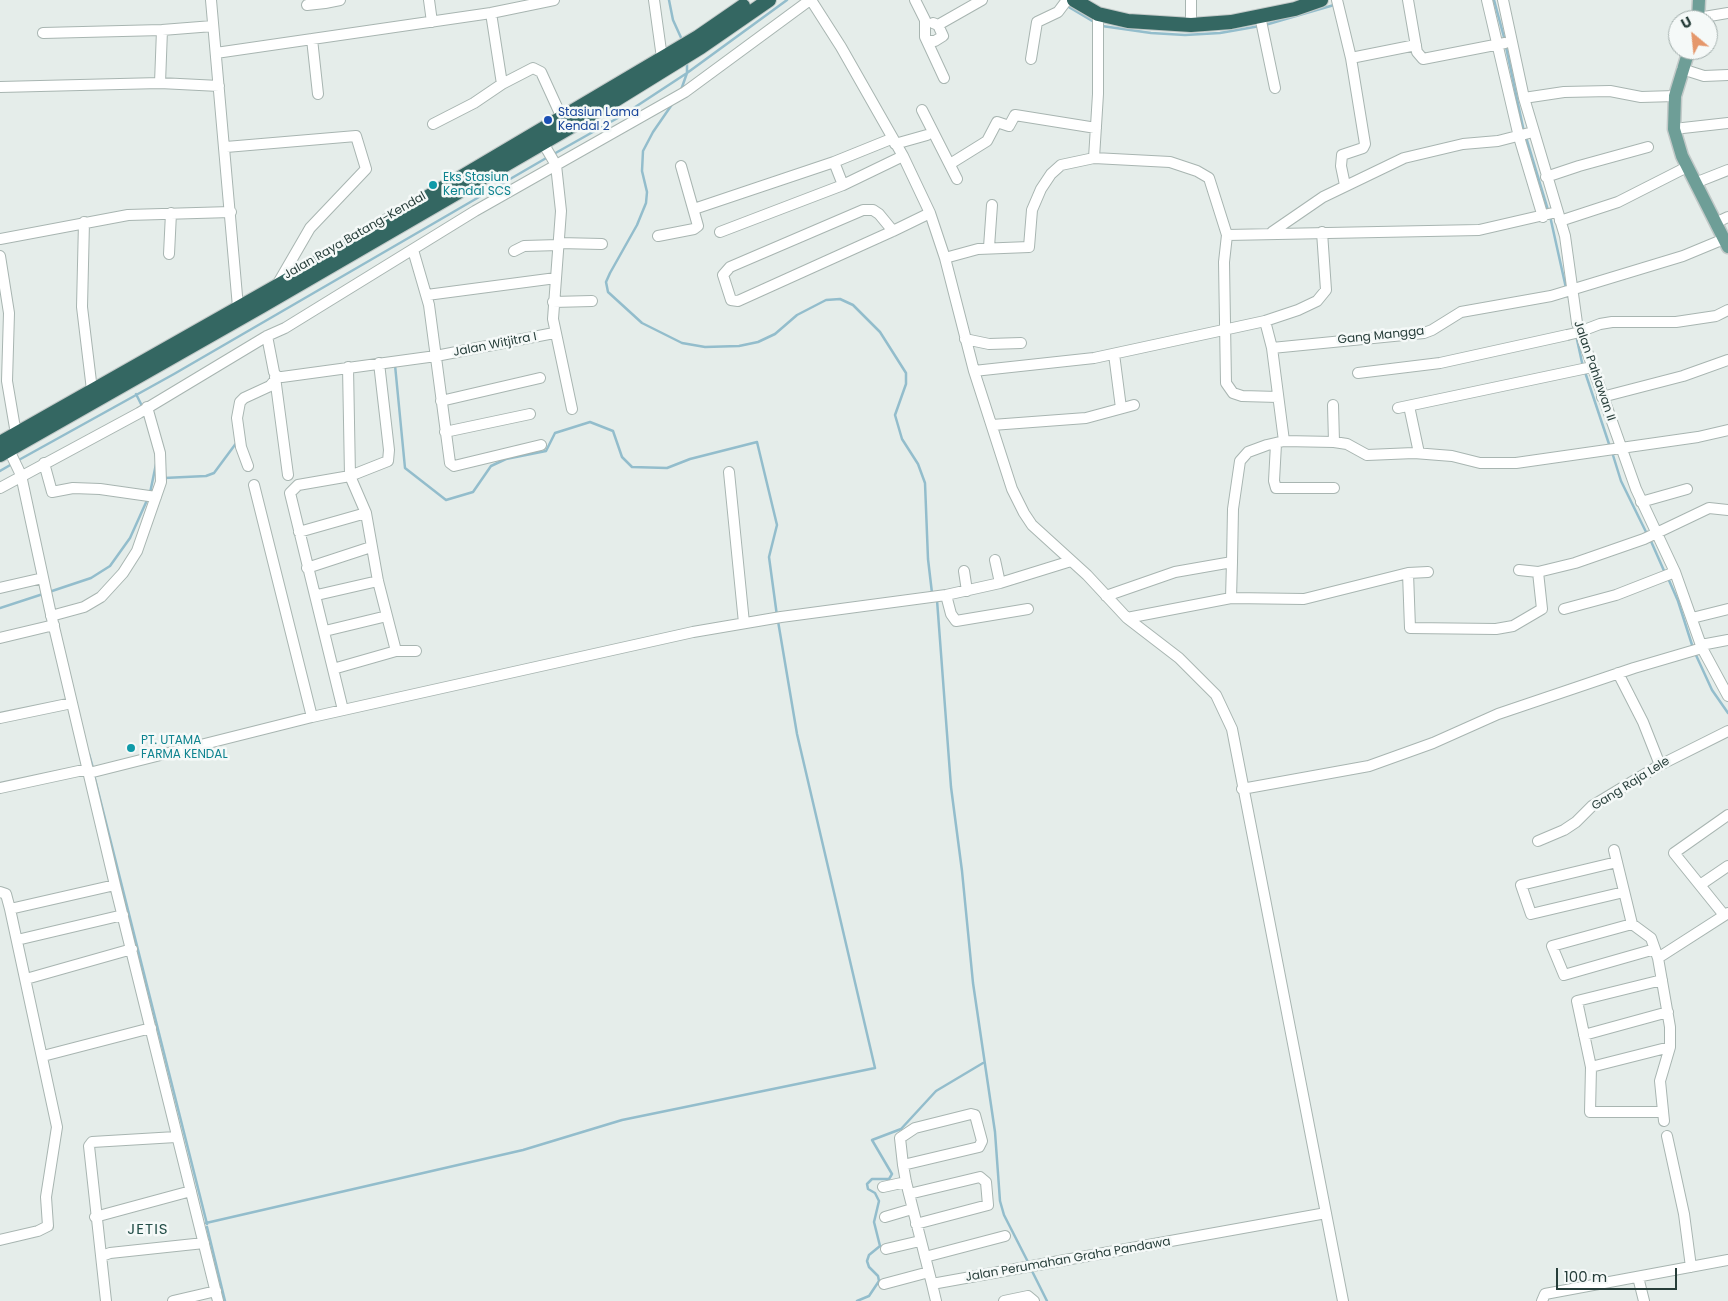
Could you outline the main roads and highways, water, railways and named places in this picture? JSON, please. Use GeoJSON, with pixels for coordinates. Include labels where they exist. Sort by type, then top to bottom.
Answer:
{"type":"FeatureCollection","features":[{"type":"Feature","properties":{"kind":"highway","name":"Jalan Raya Batang-Kendal"},"geometry":{"type":"LineString","coordinates":[[698,43],[752,0]]}},
{"type":"Feature","properties":{"kind":"highway","name":"Jalan Raya Batang-Kendal"},"geometry":{"type":"LineString","coordinates":[[6,451],[16,434],[277,286],[562,118],[698,43],[769,0]]}},
{"type":"Feature","properties":{"kind":"highway"},"geometry":{"type":"LineString","coordinates":[[1074,0],[1098,16],[1156,24],[1191,25],[1261,18],[1321,0]]}},
{"type":"Feature","properties":{"kind":"highway","name":"Jalan Raya Batang-Kendal"},"geometry":{"type":"LineString","coordinates":[[6,451],[544,145],[667,59]]}},
{"type":"Feature","properties":{"kind":"main road"},"geometry":{"type":"LineString","coordinates":[[1685,60],[1675,96],[1674,129],[1682,170],[1695,183],[1726,243]]}},
{"type":"Feature","properties":{"kind":"waterway"},"geometry":{"type":"LineString","coordinates":[[669,0],[673,20],[683,42]]}},
{"type":"Feature","properties":{"kind":"waterway"},"geometry":{"type":"LineString","coordinates":[[552,155],[623,115],[687,73],[787,0]]}},
{"type":"Feature","properties":{"kind":"waterway"},"geometry":{"type":"LineString","coordinates":[[1494,0],[1505,41]]}},
{"type":"Feature","properties":{"kind":"waterway"},"geometry":{"type":"LineString","coordinates":[[1265,25],[1334,5]]}},
{"type":"Feature","properties":{"kind":"waterway"},"geometry":{"type":"LineString","coordinates":[[1067,6],[1094,22]]}},
{"type":"Feature","properties":{"kind":"waterway"},"geometry":{"type":"LineString","coordinates":[[1102,26],[1151,33],[1185,35],[1220,33],[1260,26]]}},
{"type":"Feature","properties":{"kind":"waterway"},"geometry":{"type":"LineString","coordinates":[[1506,47],[1524,132]]}},
{"type":"Feature","properties":{"kind":"waterway"},"geometry":{"type":"LineString","coordinates":[[681,90],[687,73],[687,62]]}},
{"type":"Feature","properties":{"kind":"waterway"},"geometry":{"type":"LineString","coordinates":[[673,103],[653,132],[643,151],[642,171],[647,192],[646,203],[637,225],[606,282],[608,292],[642,323],[682,343],[705,347],[739,346],[758,342],[775,334],[797,315],[826,300],[840,299],[853,305],[880,332],[906,373],[906,384],[895,415],[902,439],[918,464],[925,483],[928,559],[932,593]]}},
{"type":"Feature","properties":{"kind":"waterway"},"geometry":{"type":"LineString","coordinates":[[1526,137],[1548,210]]}},
{"type":"Feature","properties":{"kind":"waterway"},"geometry":{"type":"LineString","coordinates":[[17,461],[174,374],[548,157]]}},
{"type":"Feature","properties":{"kind":"waterway"},"geometry":{"type":"LineString","coordinates":[[1550,216],[1566,288]]}},
{"type":"Feature","properties":{"kind":"waterway"},"geometry":{"type":"LineString","coordinates":[[1576,335],[1583,367]]}},
{"type":"Feature","properties":{"kind":"waterway"},"geometry":{"type":"LineString","coordinates":[[395,365],[405,468],[446,500],[473,492],[491,466],[506,459],[546,451],[555,433],[590,422],[613,431],[622,457],[632,467],[667,468],[690,459],[757,442],[777,525],[769,557],[777,616]]}},
{"type":"Feature","properties":{"kind":"waterway"},"geometry":{"type":"LineString","coordinates":[[1585,372],[1610,447]]}},
{"type":"Feature","properties":{"kind":"waterway"},"geometry":{"type":"LineString","coordinates":[[136,394],[143,408]]}},
{"type":"Feature","properties":{"kind":"waterway"},"geometry":{"type":"LineString","coordinates":[[164,478],[206,476],[214,473],[237,442]]}},
{"type":"Feature","properties":{"kind":"waterway"},"geometry":{"type":"LineString","coordinates":[[1612,452],[1621,481],[1647,534]]}},
{"type":"Feature","properties":{"kind":"waterway"},"geometry":{"type":"LineString","coordinates":[[0,471],[12,464]]}},
{"type":"Feature","properties":{"kind":"waterway"},"geometry":{"type":"LineString","coordinates":[[150,493],[156,464]]}},
{"type":"Feature","properties":{"kind":"waterway"},"geometry":{"type":"LineString","coordinates":[[49,592],[91,578],[110,566],[130,538],[148,498]]}},
{"type":"Feature","properties":{"kind":"waterway"},"geometry":{"type":"LineString","coordinates":[[1650,539],[1665,573]]}},
{"type":"Feature","properties":{"kind":"waterway"},"geometry":{"type":"LineString","coordinates":[[1668,578],[1678,601],[1693,648]]}},
{"type":"Feature","properties":{"kind":"waterway"},"geometry":{"type":"LineString","coordinates":[[0,608],[43,594]]}},
{"type":"Feature","properties":{"kind":"waterway"},"geometry":{"type":"LineString","coordinates":[[937,600],[951,787],[962,871],[973,983],[995,1132],[1000,1201],[1004,1215],[1029,1264]]}},
{"type":"Feature","properties":{"kind":"waterway"},"geometry":{"type":"LineString","coordinates":[[206,1223],[523,1150],[622,1120],[875,1068],[797,734],[778,621]]}},
{"type":"Feature","properties":{"kind":"waterway"},"geometry":{"type":"LineString","coordinates":[[1695,653],[1712,690],[1728,713]]}},
{"type":"Feature","properties":{"kind":"waterway"},"geometry":{"type":"LineString","coordinates":[[89,754],[93,768]]}},
{"type":"Feature","properties":{"kind":"waterway"},"geometry":{"type":"LineString","coordinates":[[94,775],[207,1224]]}},
{"type":"Feature","properties":{"kind":"waterway"},"geometry":{"type":"LineString","coordinates":[[857,1301],[869,1296],[879,1281],[878,1276],[869,1267],[867,1261],[869,1255],[880,1246],[874,1222],[879,1201],[875,1193],[868,1189],[867,1184],[872,1179],[889,1179],[892,1174],[872,1140],[901,1129],[936,1091],[983,1063]]}},
{"type":"Feature","properties":{"kind":"waterway"},"geometry":{"type":"LineString","coordinates":[[207,1227],[225,1301]]}},
{"type":"Feature","properties":{"kind":"waterway"},"geometry":{"type":"LineString","coordinates":[[1031,1269],[1047,1301]]}},
{"type":"Feature","properties":{"kind":"place","name":"Stasiun Lama Kendal 2"},"geometry":{"type":"Point","coordinates":[548,120]}},
{"type":"Feature","properties":{"kind":"place","name":"Eks Stasiun Kendal SCS"},"geometry":{"type":"Point","coordinates":[433,185]}},
{"type":"Feature","properties":{"kind":"place","name":"PT. UTAMA FARMA KENDAL"},"geometry":{"type":"Point","coordinates":[131,748]}},
{"type":"Feature","properties":{"kind":"district","name":"JETIS"},"geometry":{"type":"Point","coordinates":[148,1230]}}]}
